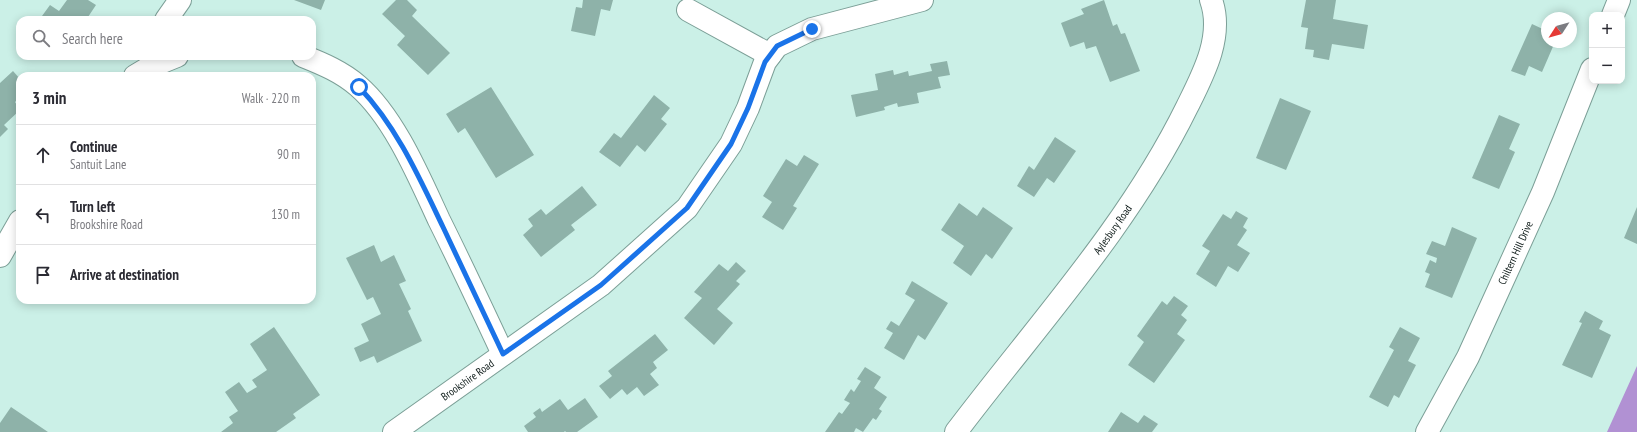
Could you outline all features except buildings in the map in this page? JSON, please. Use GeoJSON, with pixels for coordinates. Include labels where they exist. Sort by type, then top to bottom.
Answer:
{"type":"FeatureCollection","features":[{"type":"Feature","properties":{"kind":"street"},"geometry":{"type":"LineString","coordinates":[[169,16],[180,0]]}},
{"type":"Feature","properties":{"kind":"street","name":"Brookshire Road"},"geometry":{"type":"LineString","coordinates":[[394,432],[601,285],[687,208],[731,144],[748,108],[765,62],[777,46],[812,29],[922,0]]}},
{"type":"Feature","properties":{"kind":"street","name":"Aylesbury Road"},"geometry":{"type":"LineString","coordinates":[[956,432],[1103,243],[1145,184],[1172,137],[1211,54],[1215,28],[1211,0]]}},
{"type":"Feature","properties":{"kind":"street"},"geometry":{"type":"LineString","coordinates":[[1614,12],[1619,0]]}},
{"type":"Feature","properties":{"kind":"street"},"geometry":{"type":"LineString","coordinates":[[688,10],[770,55]]}},
{"type":"Feature","properties":{"kind":"street"},"geometry":{"type":"LineString","coordinates":[[129,72],[137,60]]}},
{"type":"Feature","properties":{"kind":"street"},"geometry":{"type":"LineString","coordinates":[[142,72],[167,60]]}},
{"type":"Feature","properties":{"kind":"street"},"geometry":{"type":"LineString","coordinates":[[312,60],[341,72],[359,87],[374,103],[388,122],[413,164],[503,354]]}},
{"type":"Feature","properties":{"kind":"street","name":"Chiltern Hill Drive"},"geometry":{"type":"LineString","coordinates":[[1427,432],[1468,357],[1544,192],[1589,77]]}},
{"type":"Feature","properties":{"kind":"street"},"geometry":{"type":"LineString","coordinates":[[0,256],[16,228]]}},
{"type":"Feature","properties":{"kind":"shaded area"},"geometry":{"type":"Polygon","coordinates":[[[1637,366],[1637,432],[1607,432],[1637,366]]]}},
{"type":"Feature","properties":{"kind":"route"},"geometry":{"type":"LineString","coordinates":[[359,87],[374,103],[388,122],[413,164],[503,354],[601,285],[687,208],[731,144],[748,108],[765,62],[777,46],[812,29]]}}]}
